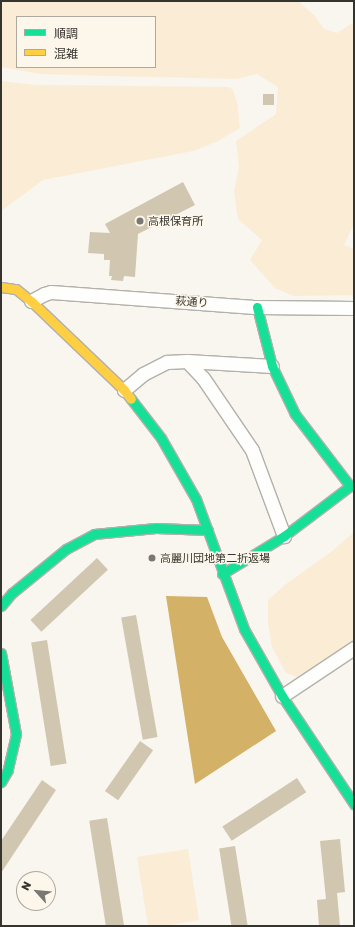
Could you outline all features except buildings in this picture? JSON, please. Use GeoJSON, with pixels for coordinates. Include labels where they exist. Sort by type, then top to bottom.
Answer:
{"type":"FeatureCollection","features":[{"type":"Feature","properties":{"kind":"street"},"geometry":{"type":"LineString","coordinates":[[1,287],[16,289],[31,301],[124,390],[157,432],[178,464],[196,499],[222,574],[244,629],[282,696],[354,804]]}},
{"type":"Feature","properties":{"kind":"street","name":"萩通り"},"geometry":{"type":"LineString","coordinates":[[31,301],[51,292],[257,306],[354,308]]}},
{"type":"Feature","properties":{"kind":"street"},"geometry":{"type":"LineString","coordinates":[[222,574],[284,536],[350,486],[295,414],[272,366],[257,306]]}},
{"type":"Feature","properties":{"kind":"street"},"geometry":{"type":"LineString","coordinates":[[124,390],[144,374],[167,362],[187,360],[272,366]]}},
{"type":"Feature","properties":{"kind":"street"},"geometry":{"type":"LineString","coordinates":[[187,360],[203,378],[252,450],[284,536]]}},
{"type":"Feature","properties":{"kind":"street"},"geometry":{"type":"LineString","coordinates":[[1,606],[12,593],[66,549],[94,534],[150,528],[208,530]]}},
{"type":"Feature","properties":{"kind":"street"},"geometry":{"type":"LineString","coordinates":[[282,696],[354,648]]}},
{"type":"Feature","properties":{"kind":"street"},"geometry":{"type":"LineString","coordinates":[[1,653],[4,684],[16,734],[4,768],[1,782]]}},
{"type":"Feature","properties":{"kind":"shaded area"},"geometry":{"type":"Polygon","coordinates":[[[1,1],[298,1],[315,16],[324,29],[337,33],[354,22],[354,224],[344,245],[354,249],[354,295],[294,296],[275,288],[250,260],[262,240],[238,219],[234,191],[239,167],[236,141],[276,114],[278,87],[257,74],[236,79],[41,74],[1,67],[1,1]]]}},
{"type":"Feature","properties":{"kind":"shaded area"},"geometry":{"type":"Polygon","coordinates":[[[1,81],[35,85],[229,87],[233,90],[237,102],[240,128],[218,141],[193,151],[43,180],[1,211],[1,81]]]}},
{"type":"Feature","properties":{"kind":"shaded area"},"geometry":{"type":"Polygon","coordinates":[[[354,532],[354,643],[297,677],[286,673],[272,647],[268,623],[268,600],[286,584],[331,552],[354,532]]]}},
{"type":"Feature","properties":{"kind":"shaded area"},"geometry":{"type":"Polygon","coordinates":[[[166,596],[207,597],[222,637],[276,731],[195,784],[166,596]]]}},
{"type":"Feature","properties":{"kind":"shaded area"},"geometry":{"type":"Polygon","coordinates":[[[188,849],[199,920],[164,926],[148,926],[137,857],[188,849]]]}},
{"type":"Feature","properties":{"kind":"traffic: fast"},"geometry":{"type":"LineString","coordinates":[[222,574],[284,536],[350,486],[295,414],[272,366],[257,307]]}},
{"type":"Feature","properties":{"kind":"traffic: fast"},"geometry":{"type":"LineString","coordinates":[[131,399],[161,438],[196,499],[244,629],[282,696],[354,804]]}},
{"type":"Feature","properties":{"kind":"traffic: fast"},"geometry":{"type":"LineString","coordinates":[[1,606],[12,593],[66,549],[94,534],[156,528],[208,530]]}},
{"type":"Feature","properties":{"kind":"traffic: fast"},"geometry":{"type":"LineString","coordinates":[[1,653],[16,734],[8,770],[1,782]]}},
{"type":"Feature","properties":{"kind":"traffic: slow"},"geometry":{"type":"LineString","coordinates":[[1,287],[16,289],[31,301],[124,390],[131,399]]}},
{"type":"Feature","properties":{"kind":"place","name":"高根保育所"},"geometry":{"type":"Point","coordinates":[140,221]}},
{"type":"Feature","properties":{"kind":"place","name":"高麗川団地第二折返場"},"geometry":{"type":"Point","coordinates":[152,558]}}]}
